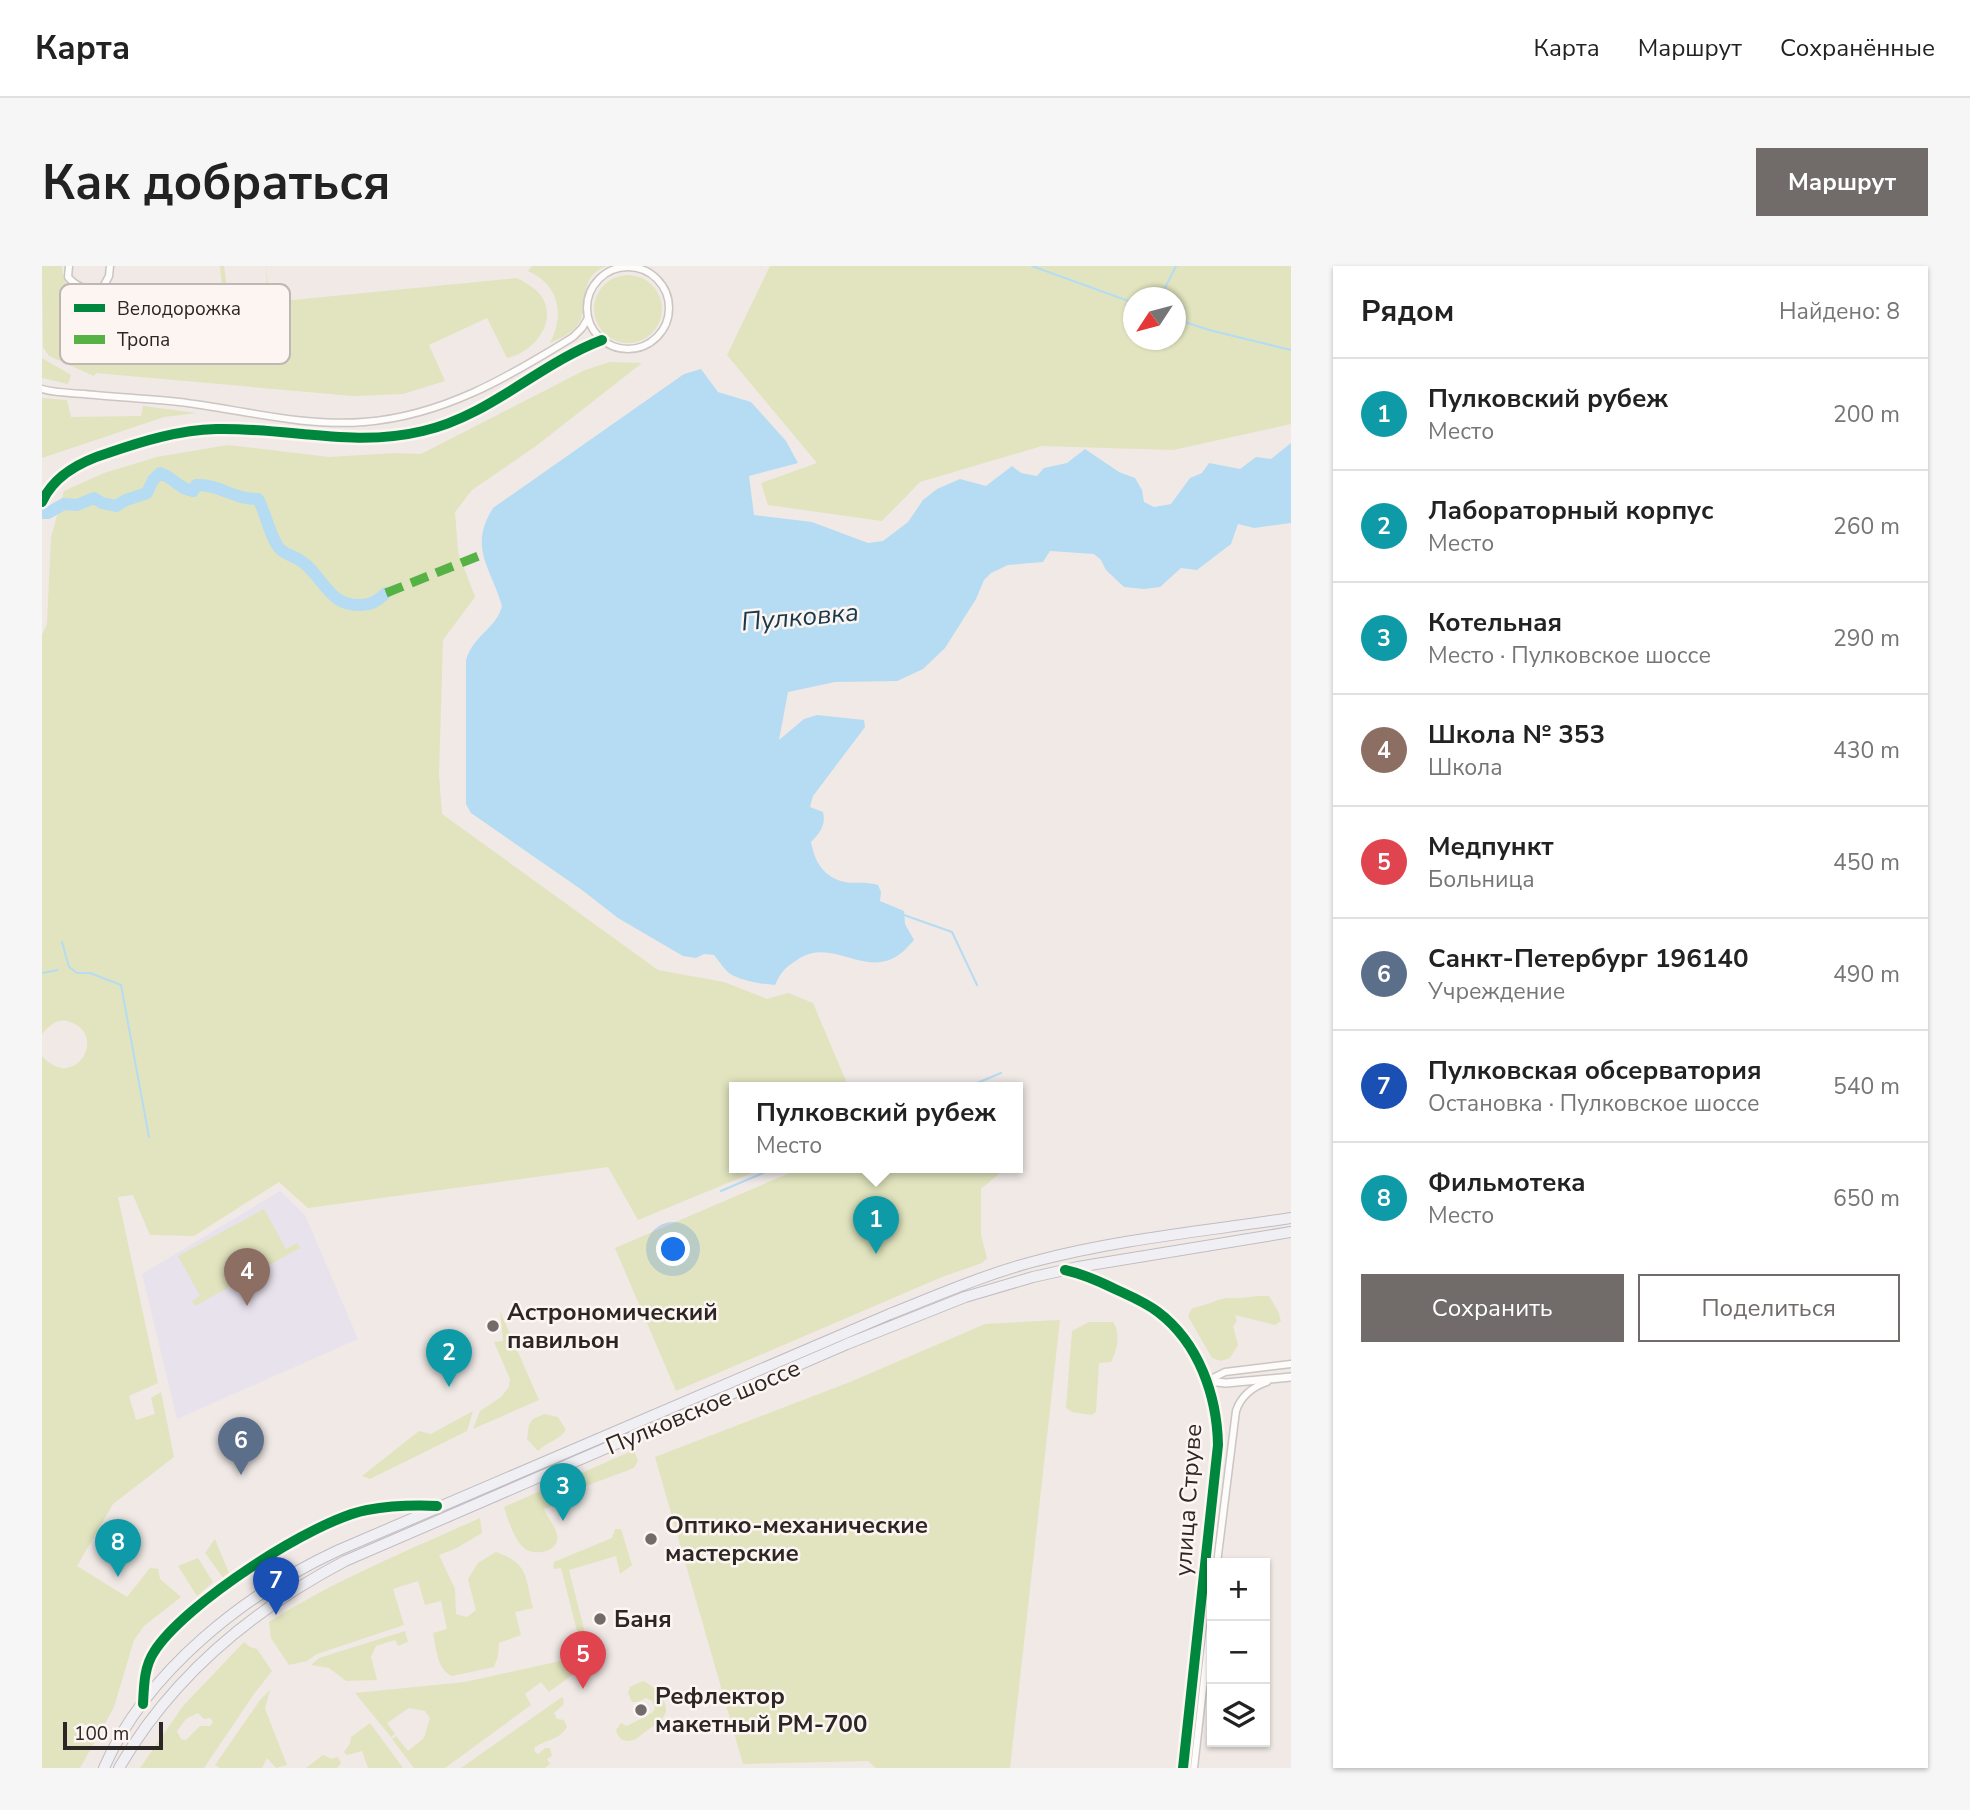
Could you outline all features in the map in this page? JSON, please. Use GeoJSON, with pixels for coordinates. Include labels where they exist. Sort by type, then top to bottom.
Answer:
{"type":"FeatureCollection","features":[{"type":"Feature","properties":{"kind":"highway","name":"Пулковское шоссе"},"geometry":{"type":"LineString","coordinates":[[104,1768],[143,1704],[164,1677],[202,1640],[249,1602],[314,1561],[890,1314],[1016,1267],[1131,1241],[1291,1219]]}},
{"type":"Feature","properties":{"kind":"highway","name":"Пулковское шоссе"},"geometry":{"type":"LineString","coordinates":[[119,1768],[155,1713],[184,1679],[232,1634],[289,1593],[345,1561],[931,1310],[997,1287],[1065,1270],[1291,1232]]}},
{"type":"Feature","properties":{"kind":"street"},"geometry":{"type":"LineString","coordinates":[[69,266],[68,277],[74,284]]}},
{"type":"Feature","properties":{"kind":"street"},"geometry":{"type":"LineString","coordinates":[[105,284],[110,266]]}},
{"type":"Feature","properties":{"kind":"street"},"geometry":{"type":"LineString","coordinates":[[624,267],[639,269],[652,275],[663,286],[668,300],[669,314],[663,330],[654,340],[631,349],[618,348],[602,340],[588,318],[587,303],[592,289],[601,277],[624,267]]}},
{"type":"Feature","properties":{"kind":"street"},"geometry":{"type":"LineString","coordinates":[[42,389],[176,402],[332,422],[362,423],[394,419],[436,409],[469,395],[573,337],[588,318]]}},
{"type":"Feature","properties":{"kind":"street"},"geometry":{"type":"LineString","coordinates":[[42,502],[46,492],[57,481],[83,461],[132,444],[192,430],[237,429],[363,439],[396,436],[443,426],[478,410],[578,351],[602,340]]}},
{"type":"Feature","properties":{"kind":"street","name":"улица Струве"},"geometry":{"type":"LineString","coordinates":[[1065,1270],[1088,1276],[1159,1313],[1183,1339],[1207,1381],[1216,1415],[1218,1445],[1183,1768]]}},
{"type":"Feature","properties":{"kind":"street"},"geometry":{"type":"LineString","coordinates":[[1207,1381],[1225,1371],[1291,1364]]}},
{"type":"Feature","properties":{"kind":"street"},"geometry":{"type":"LineString","coordinates":[[1207,1381],[1226,1383],[1291,1377]]}},
{"type":"Feature","properties":{"kind":"street","name":"улица Струве"},"geometry":{"type":"LineString","coordinates":[[1218,1558],[1236,1411],[1241,1399],[1249,1391],[1262,1383],[1279,1378]]}},
{"type":"Feature","properties":{"kind":"street"},"geometry":{"type":"LineString","coordinates":[[638,1435],[642,1446]]}},
{"type":"Feature","properties":{"kind":"street","name":"Пулковское шоссе"},"geometry":{"type":"LineString","coordinates":[[143,1704],[146,1673],[153,1653],[188,1614],[234,1579],[286,1546],[353,1514],[406,1506],[437,1506]]}},
{"type":"Feature","properties":{"kind":"street","name":"улица Струве"},"geometry":{"type":"LineString","coordinates":[[1194,1768],[1211,1621]]}},
{"type":"Feature","properties":{"kind":"shaded area"},"geometry":{"type":"Polygon","coordinates":[[[280,1191],[305,1215],[358,1339],[177,1419],[142,1274],[280,1191]]]}},
{"type":"Feature","properties":{"kind":"green space"},"geometry":{"type":"Polygon","coordinates":[[[42,266],[62,266],[68,284],[60,284],[60,361],[49,356],[43,347],[42,266]]]}},
{"type":"Feature","properties":{"kind":"green space"},"geometry":{"type":"Polygon","coordinates":[[[220,266],[224,266],[227,284],[222,284],[220,266]]]}},
{"type":"Feature","properties":{"kind":"green space"},"geometry":{"type":"Polygon","coordinates":[[[532,266],[606,266],[596,271],[587,285],[584,308],[578,324],[569,333],[550,343],[557,321],[556,301],[547,284],[528,271],[532,266]]]}},
{"type":"Feature","properties":{"kind":"green space"},"geometry":{"type":"Polygon","coordinates":[[[770,266],[1291,266],[1291,424],[1173,450],[1042,446],[920,482],[882,521],[768,505],[761,483],[817,463],[727,355],[770,266]]]}},
{"type":"Feature","properties":{"kind":"green space"},"geometry":{"type":"Polygon","coordinates":[[[628,275],[641,278],[652,285],[659,296],[662,309],[659,322],[652,333],[641,340],[628,343],[615,340],[604,333],[597,322],[594,309],[597,296],[604,285],[615,278],[628,275]]]}},
{"type":"Feature","properties":{"kind":"green space"},"geometry":{"type":"Polygon","coordinates":[[[517,278],[541,295],[546,309],[547,318],[540,336],[525,350],[507,358],[487,318],[429,345],[445,381],[403,394],[353,396],[96,373],[94,376],[67,364],[290,364],[290,300],[517,278]]]}},
{"type":"Feature","properties":{"kind":"green space"},"geometry":{"type":"Polygon","coordinates":[[[42,358],[71,375],[68,384],[42,378],[42,358]]]}},
{"type":"Feature","properties":{"kind":"green space"},"geometry":{"type":"Polygon","coordinates":[[[610,362],[642,363],[536,446],[472,490],[455,512],[458,552],[475,597],[443,640],[439,775],[442,814],[658,970],[724,982],[767,999],[788,993],[813,1003],[846,1082],[729,1082],[729,1173],[752,1173],[638,1220],[608,1167],[308,1208],[279,1182],[194,1236],[150,1235],[133,1195],[118,1197],[158,1383],[129,1396],[136,1420],[155,1414],[151,1398],[161,1392],[174,1457],[113,1504],[77,1566],[127,1597],[150,1568],[158,1569],[160,1579],[181,1597],[144,1626],[134,1640],[114,1707],[80,1768],[42,1768],[42,1056],[54,1066],[65,1068],[75,1065],[83,1058],[87,1048],[87,1038],[81,1029],[70,1022],[58,1021],[42,1034],[42,635],[47,624],[51,537],[64,491],[104,473],[157,457],[228,445],[329,457],[421,454],[585,370],[610,362]]]}},
{"type":"Feature","properties":{"kind":"green space"},"geometry":{"type":"Polygon","coordinates":[[[42,398],[67,400],[71,417],[141,416],[143,406],[197,413],[164,417],[42,458],[42,398]]]}},
{"type":"Feature","properties":{"kind":"green space"},"geometry":{"type":"Polygon","coordinates":[[[789,1173],[1000,1173],[981,1189],[981,1235],[987,1258],[982,1263],[942,1277],[676,1391],[615,1248],[789,1173]]]}},
{"type":"Feature","properties":{"kind":"green space"},"geometry":{"type":"Polygon","coordinates":[[[264,1209],[286,1249],[297,1243],[300,1248],[195,1306],[192,1301],[200,1296],[178,1256],[264,1209]]]}},
{"type":"Feature","properties":{"kind":"green space"},"geometry":{"type":"Polygon","coordinates":[[[1269,1296],[1281,1321],[1275,1325],[1235,1315],[1237,1321],[1233,1326],[1238,1345],[1230,1358],[1221,1361],[1212,1358],[1188,1316],[1192,1308],[1224,1298],[1269,1296]]]}},
{"type":"Feature","properties":{"kind":"green space"},"geometry":{"type":"Polygon","coordinates":[[[500,1311],[539,1400],[473,1429],[480,1411],[501,1397],[509,1387],[510,1379],[494,1342],[503,1341],[500,1311]]]}},
{"type":"Feature","properties":{"kind":"green space"},"geometry":{"type":"Polygon","coordinates":[[[1060,1320],[1010,1768],[876,1768],[868,1761],[743,1764],[655,1457],[850,1382],[985,1324],[1060,1320]]]}},
{"type":"Feature","properties":{"kind":"green space"},"geometry":{"type":"Polygon","coordinates":[[[1089,1322],[1113,1322],[1117,1337],[1111,1362],[1099,1363],[1096,1412],[1091,1415],[1072,1412],[1066,1408],[1072,1331],[1089,1322]]]}},
{"type":"Feature","properties":{"kind":"green space"},"geometry":{"type":"Polygon","coordinates":[[[473,1411],[467,1431],[370,1479],[362,1476],[419,1431],[431,1434],[473,1411]]]}},
{"type":"Feature","properties":{"kind":"green space"},"geometry":{"type":"Polygon","coordinates":[[[544,1414],[558,1417],[566,1430],[538,1451],[527,1439],[529,1425],[533,1419],[544,1414]]]}},
{"type":"Feature","properties":{"kind":"green space"},"geometry":{"type":"Polygon","coordinates":[[[634,1450],[638,1461],[634,1468],[586,1486],[585,1490],[544,1509],[557,1534],[555,1545],[551,1549],[534,1552],[520,1544],[504,1507],[634,1450]]]}},
{"type":"Feature","properties":{"kind":"green space"},"geometry":{"type":"Polygon","coordinates":[[[480,1518],[482,1533],[439,1555],[455,1589],[456,1614],[467,1617],[476,1610],[468,1579],[478,1563],[496,1552],[515,1561],[524,1573],[533,1608],[515,1612],[521,1635],[499,1643],[494,1667],[452,1676],[443,1669],[433,1633],[447,1629],[441,1601],[425,1605],[418,1581],[393,1589],[404,1625],[317,1654],[307,1661],[289,1665],[271,1638],[269,1622],[346,1579],[480,1518]]]}},
{"type":"Feature","properties":{"kind":"green space"},"geometry":{"type":"Polygon","coordinates":[[[615,1529],[621,1529],[632,1565],[620,1574],[616,1556],[569,1570],[588,1645],[581,1647],[561,1568],[553,1569],[554,1562],[612,1538],[615,1529]]]}},
{"type":"Feature","properties":{"kind":"green space"},"geometry":{"type":"Polygon","coordinates":[[[215,1539],[230,1576],[224,1579],[205,1553],[215,1539]]]}},
{"type":"Feature","properties":{"kind":"green space"},"geometry":{"type":"Polygon","coordinates":[[[198,1558],[213,1582],[197,1596],[178,1566],[198,1558]]]}},
{"type":"Feature","properties":{"kind":"green space"},"geometry":{"type":"Polygon","coordinates":[[[405,1631],[408,1642],[398,1646],[395,1640],[376,1646],[371,1657],[377,1680],[346,1681],[329,1668],[311,1665],[319,1658],[405,1631]]]}},
{"type":"Feature","properties":{"kind":"green space"},"geometry":{"type":"Polygon","coordinates":[[[244,1642],[257,1649],[272,1671],[204,1768],[140,1768],[183,1706],[244,1642]],[[198,1713],[186,1719],[177,1731],[181,1739],[186,1740],[200,1726],[210,1726],[213,1722],[210,1718],[204,1719],[198,1713]]]}},
{"type":"Feature","properties":{"kind":"green space"},"geometry":{"type":"Polygon","coordinates":[[[592,1654],[594,1659],[549,1692],[541,1682],[525,1694],[531,1705],[445,1768],[414,1768],[392,1739],[396,1736],[408,1751],[424,1738],[430,1718],[425,1711],[409,1708],[387,1723],[395,1734],[391,1737],[355,1693],[465,1682],[592,1654]]]}},
{"type":"Feature","properties":{"kind":"green space"},"geometry":{"type":"Polygon","coordinates":[[[643,1681],[652,1686],[664,1700],[666,1711],[660,1720],[640,1736],[630,1741],[625,1740],[616,1730],[621,1723],[627,1726],[655,1709],[652,1701],[646,1698],[632,1702],[628,1693],[630,1687],[643,1681]]]}},
{"type":"Feature","properties":{"kind":"green space"},"geometry":{"type":"Polygon","coordinates":[[[270,1690],[265,1709],[287,1765],[276,1768],[267,1758],[262,1768],[220,1768],[215,1765],[260,1700],[270,1690]]]}},
{"type":"Feature","properties":{"kind":"green space"},"geometry":{"type":"Polygon","coordinates":[[[562,1697],[563,1705],[554,1713],[557,1719],[564,1720],[567,1727],[560,1735],[534,1748],[538,1754],[545,1748],[550,1748],[552,1756],[547,1759],[550,1764],[545,1768],[461,1768],[562,1697]]]}},
{"type":"Feature","properties":{"kind":"green space"},"geometry":{"type":"Polygon","coordinates":[[[370,1723],[403,1768],[368,1768],[362,1751],[347,1755],[344,1752],[351,1737],[370,1723]]]}},
{"type":"Feature","properties":{"kind":"green space"},"geometry":{"type":"Polygon","coordinates":[[[323,1755],[332,1759],[338,1757],[341,1763],[337,1768],[306,1768],[323,1755]]]}},
{"type":"Feature","properties":{"kind":"water"},"geometry":{"type":"Polygon","coordinates":[[[701,369],[718,392],[751,402],[786,441],[798,463],[749,476],[754,515],[812,522],[868,543],[883,541],[908,522],[923,500],[937,489],[960,479],[986,486],[1012,466],[1021,473],[1037,476],[1044,468],[1067,463],[1085,449],[1119,472],[1135,478],[1142,490],[1144,502],[1154,507],[1171,504],[1190,478],[1202,473],[1209,463],[1240,469],[1256,457],[1271,459],[1291,443],[1291,523],[1254,528],[1238,524],[1231,544],[1197,570],[1181,568],[1160,587],[1124,587],[1094,554],[1050,551],[1043,562],[1008,565],[991,573],[984,580],[976,599],[945,648],[923,669],[897,681],[835,682],[788,692],[779,740],[804,719],[817,715],[864,720],[865,727],[813,796],[810,807],[823,812],[824,821],[820,832],[811,842],[821,868],[837,880],[878,885],[881,892],[880,901],[904,911],[905,924],[914,940],[896,956],[878,962],[822,952],[811,953],[788,966],[775,985],[751,982],[734,976],[714,955],[704,954],[696,958],[683,956],[618,918],[471,813],[466,804],[466,661],[473,645],[495,620],[502,606],[482,546],[482,535],[493,508],[684,374],[701,369]]]}},
{"type":"Feature","properties":{"kind":"waterway"},"geometry":{"type":"LineString","coordinates":[[1032,266],[1123,299]]}},
{"type":"Feature","properties":{"kind":"waterway"},"geometry":{"type":"LineString","coordinates":[[1166,287],[1176,266]]}},
{"type":"Feature","properties":{"kind":"waterway"},"geometry":{"type":"LineString","coordinates":[[1186,322],[1291,350]]}},
{"type":"Feature","properties":{"kind":"waterway","name":"Пулковка"},"geometry":{"type":"LineString","coordinates":[[42,513],[48,513],[64,504],[77,505],[94,498],[116,506],[147,493],[160,473],[188,490],[193,491],[196,485],[204,485],[258,499],[273,539],[280,549],[304,563],[342,602],[369,604],[386,593]]}},
{"type":"Feature","properties":{"kind":"waterway"},"geometry":{"type":"LineString","coordinates":[[904,915],[952,932],[977,985]]}},
{"type":"Feature","properties":{"kind":"waterway"},"geometry":{"type":"LineString","coordinates":[[62,942],[69,967],[77,973],[90,973],[121,985],[149,1137]]}},
{"type":"Feature","properties":{"kind":"waterway"},"geometry":{"type":"LineString","coordinates":[[42,973],[58,970]]}},
{"type":"Feature","properties":{"kind":"waterway"},"geometry":{"type":"LineString","coordinates":[[979,1082],[1001,1073]]}},
{"type":"Feature","properties":{"kind":"waterway"},"geometry":{"type":"LineString","coordinates":[[721,1191],[763,1173]]}},
{"type":"Feature","properties":{"kind":"marked path"},"geometry":{"type":"LineString","coordinates":[[386,593],[481,555]]}},
{"type":"Feature","properties":{"kind":"cycle path"},"geometry":{"type":"LineString","coordinates":[[42,502],[54,484],[79,465],[98,456],[175,434],[242,429],[371,438],[423,431],[470,414],[557,362],[602,340]]}},
{"type":"Feature","properties":{"kind":"cycle path"},"geometry":{"type":"LineString","coordinates":[[1065,1270],[1091,1278],[1158,1312],[1185,1339],[1195,1355],[1214,1408],[1218,1445],[1183,1768]]}},
{"type":"Feature","properties":{"kind":"cycle path"},"geometry":{"type":"LineString","coordinates":[[143,1704],[146,1670],[154,1652],[192,1611],[251,1567],[315,1530],[344,1517],[367,1510],[437,1506]]}},
{"type":"Feature","properties":{"kind":"place","name":"Пулковский рубеж"},"geometry":{"type":"Point","coordinates":[876,1254]}},
{"type":"Feature","properties":{"kind":"place","name":"Школа № 353"},"geometry":{"type":"Point","coordinates":[247,1306]}},
{"type":"Feature","properties":{"kind":"place","name":"Астрономический павильон"},"geometry":{"type":"Point","coordinates":[493,1326]}},
{"type":"Feature","properties":{"kind":"place","name":"Лабораторный корпус"},"geometry":{"type":"Point","coordinates":[449,1387]}},
{"type":"Feature","properties":{"kind":"place","name":"Санкт-Петербург 196140"},"geometry":{"type":"Point","coordinates":[241,1475]}},
{"type":"Feature","properties":{"kind":"place","name":"Котельная"},"geometry":{"type":"Point","coordinates":[563,1521]}},
{"type":"Feature","properties":{"kind":"place","name":"Оптико-механические мастерские"},"geometry":{"type":"Point","coordinates":[651,1539]}},
{"type":"Feature","properties":{"kind":"place","name":"Фильмотека"},"geometry":{"type":"Point","coordinates":[118,1577]}},
{"type":"Feature","properties":{"kind":"place","name":"Пулковская обсерватория"},"geometry":{"type":"Point","coordinates":[276,1615]}},
{"type":"Feature","properties":{"kind":"place","name":"Баня"},"geometry":{"type":"Point","coordinates":[600,1619]}},
{"type":"Feature","properties":{"kind":"place","name":"Медпункт"},"geometry":{"type":"Point","coordinates":[583,1689]}},
{"type":"Feature","properties":{"kind":"place","name":"Рефлектор макетный РМ-700"},"geometry":{"type":"Point","coordinates":[641,1710]}}]}
